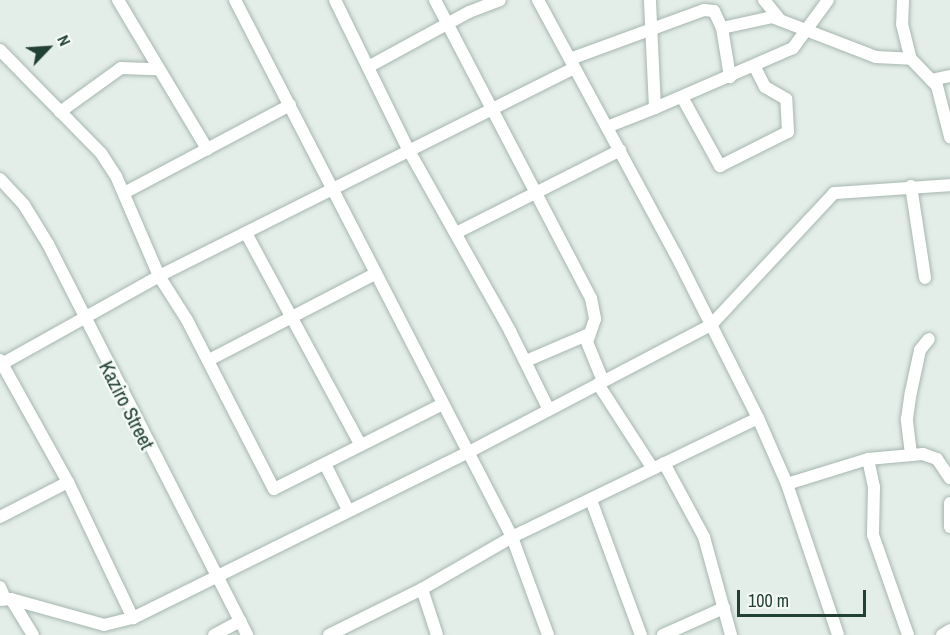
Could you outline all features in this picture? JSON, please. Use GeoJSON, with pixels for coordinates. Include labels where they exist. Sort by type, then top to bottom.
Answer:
{"type":"FeatureCollection","features":[{"type":"Feature","properties":{"kind":"street"},"geometry":{"type":"LineString","coordinates":[[118,0],[156,69],[207,149]]}},
{"type":"Feature","properties":{"kind":"street"},"geometry":{"type":"LineString","coordinates":[[235,0],[441,405],[512,537],[548,635]]}},
{"type":"Feature","properties":{"kind":"street"},"geometry":{"type":"LineString","coordinates":[[335,0],[408,149],[526,361],[548,408]]}},
{"type":"Feature","properties":{"kind":"street"},"geometry":{"type":"LineString","coordinates":[[435,0],[593,304],[595,319],[587,335],[526,361]]}},
{"type":"Feature","properties":{"kind":"street"},"geometry":{"type":"LineString","coordinates":[[368,67],[448,24],[500,0]]}},
{"type":"Feature","properties":{"kind":"street"},"geometry":{"type":"LineString","coordinates":[[538,0],[620,150],[758,418],[787,484],[838,635]]}},
{"type":"Feature","properties":{"kind":"street"},"geometry":{"type":"LineString","coordinates":[[650,0],[649,29],[655,108]]}},
{"type":"Feature","properties":{"kind":"street"},"geometry":{"type":"LineString","coordinates":[[764,0],[780,20]]}},
{"type":"Feature","properties":{"kind":"street"},"geometry":{"type":"LineString","coordinates":[[903,0],[902,24],[911,59],[937,86],[950,137]]}},
{"type":"Feature","properties":{"kind":"street"},"geometry":{"type":"LineString","coordinates":[[607,127],[755,67],[794,48],[822,3]]}},
{"type":"Feature","properties":{"kind":"street"},"geometry":{"type":"LineString","coordinates":[[134,618],[68,482],[1,363],[159,276],[333,190],[408,149],[492,110],[572,63],[649,29],[704,10],[714,11],[722,28],[730,77]]}},
{"type":"Feature","properties":{"kind":"street"},"geometry":{"type":"LineString","coordinates":[[722,28],[762,17],[780,20],[876,57],[911,59]]}},
{"type":"Feature","properties":{"kind":"street"},"geometry":{"type":"LineString","coordinates":[[0,50],[101,153],[124,193],[159,276],[209,360],[274,489],[441,405]]}},
{"type":"Feature","properties":{"kind":"street"},"geometry":{"type":"LineString","coordinates":[[682,97],[720,166],[788,132],[786,99],[765,87],[755,67]]}},
{"type":"Feature","properties":{"kind":"street"},"geometry":{"type":"LineString","coordinates":[[60,112],[121,68],[156,69]]}},
{"type":"Feature","properties":{"kind":"street"},"geometry":{"type":"LineString","coordinates":[[931,80],[950,76]]}},
{"type":"Feature","properties":{"kind":"street"},"geometry":{"type":"LineString","coordinates":[[124,193],[290,105]]}},
{"type":"Feature","properties":{"kind":"street"},"geometry":{"type":"LineString","coordinates":[[456,233],[535,190],[620,150]]}},
{"type":"Feature","properties":{"kind":"street","name":"Kaziro Street"},"geometry":{"type":"LineString","coordinates":[[0,179],[24,205],[48,244],[84,319],[247,635]]}},
{"type":"Feature","properties":{"kind":"street"},"geometry":{"type":"LineString","coordinates":[[5,599],[86,622],[119,622],[134,618],[467,453],[548,408],[711,326],[834,193],[950,185]]}},
{"type":"Feature","properties":{"kind":"street"},"geometry":{"type":"LineString","coordinates":[[911,186],[924,278]]}},
{"type":"Feature","properties":{"kind":"street"},"geometry":{"type":"LineString","coordinates":[[246,233],[360,444]]}},
{"type":"Feature","properties":{"kind":"street"},"geometry":{"type":"LineString","coordinates":[[209,360],[375,274]]}},
{"type":"Feature","properties":{"kind":"street"},"geometry":{"type":"LineString","coordinates":[[587,335],[601,383],[659,466],[704,537],[731,635]]}},
{"type":"Feature","properties":{"kind":"street"},"geometry":{"type":"LineString","coordinates":[[911,454],[908,419],[911,392],[920,350],[929,339]]}},
{"type":"Feature","properties":{"kind":"street"},"geometry":{"type":"LineString","coordinates":[[330,635],[422,589],[512,537],[758,418]]}},
{"type":"Feature","properties":{"kind":"street"},"geometry":{"type":"LineString","coordinates":[[787,484],[868,459],[911,454],[937,459],[950,478]]}},
{"type":"Feature","properties":{"kind":"street"},"geometry":{"type":"LineString","coordinates":[[868,459],[874,487],[871,521],[876,548],[909,635]]}},
{"type":"Feature","properties":{"kind":"street"},"geometry":{"type":"LineString","coordinates":[[325,464],[348,510]]}},
{"type":"Feature","properties":{"kind":"street"},"geometry":{"type":"LineString","coordinates":[[0,518],[68,482]]}},
{"type":"Feature","properties":{"kind":"street"},"geometry":{"type":"LineString","coordinates":[[591,500],[641,635]]}},
{"type":"Feature","properties":{"kind":"street"},"geometry":{"type":"LineString","coordinates":[[950,503],[950,527]]}},
{"type":"Feature","properties":{"kind":"street"},"geometry":{"type":"LineString","coordinates":[[0,587],[5,599],[33,635]]}},
{"type":"Feature","properties":{"kind":"street"},"geometry":{"type":"LineString","coordinates":[[422,589],[437,635]]}},
{"type":"Feature","properties":{"kind":"street"},"geometry":{"type":"LineString","coordinates":[[663,635],[724,608]]}},
{"type":"Feature","properties":{"kind":"street"},"geometry":{"type":"LineString","coordinates":[[214,635],[240,621]]}},
{"type":"Feature","properties":{"kind":"street"},"geometry":{"type":"LineString","coordinates":[[117,635],[119,622]]}},
{"type":"Feature","properties":{"kind":"street"},"geometry":{"type":"LineString","coordinates":[[942,635],[950,630]]}}]}
